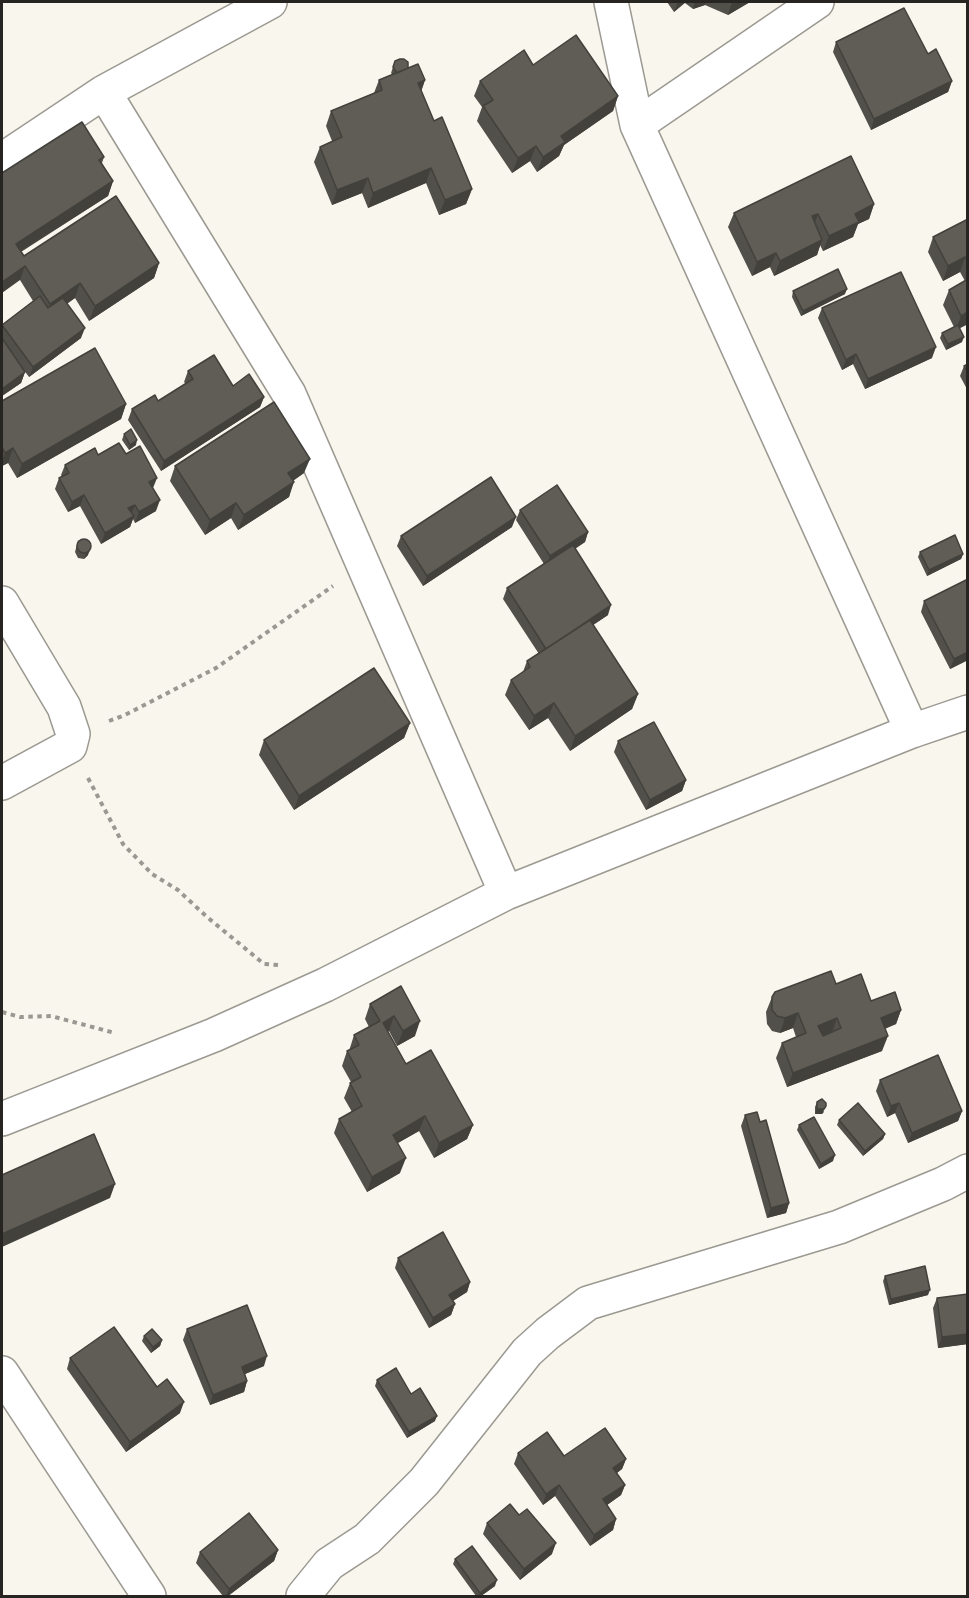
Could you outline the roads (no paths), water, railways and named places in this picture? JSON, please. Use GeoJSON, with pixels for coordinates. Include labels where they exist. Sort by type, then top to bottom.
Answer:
{"type":"FeatureCollection","features":[{"type":"Feature","properties":{"kind":"street"},"geometry":{"type":"LineString","coordinates":[[2,160],[104,92],[270,2]]}},
{"type":"Feature","properties":{"kind":"street"},"geometry":{"type":"LineString","coordinates":[[611,2],[637,125],[912,731]]}},
{"type":"Feature","properties":{"kind":"street"},"geometry":{"type":"LineString","coordinates":[[637,125],[817,2]]}},
{"type":"Feature","properties":{"kind":"street"},"geometry":{"type":"LineString","coordinates":[[104,92],[289,394],[506,894]]}},
{"type":"Feature","properties":{"kind":"street"},"geometry":{"type":"LineString","coordinates":[[2,603],[64,707],[71,740],[2,783]]}},
{"type":"Feature","properties":{"kind":"street"},"geometry":{"type":"LineString","coordinates":[[2,1119],[214,1035],[325,985],[506,894],[912,731],[968,712]]}},
{"type":"Feature","properties":{"kind":"street"},"geometry":{"type":"LineString","coordinates":[[303,1596],[329,1564],[367,1539],[424,1482],[527,1352],[588,1303],[839,1227],[943,1184],[968,1171]]}},
{"type":"Feature","properties":{"kind":"street"},"geometry":{"type":"LineString","coordinates":[[2,1373],[14,1414],[149,1596]]}}]}
